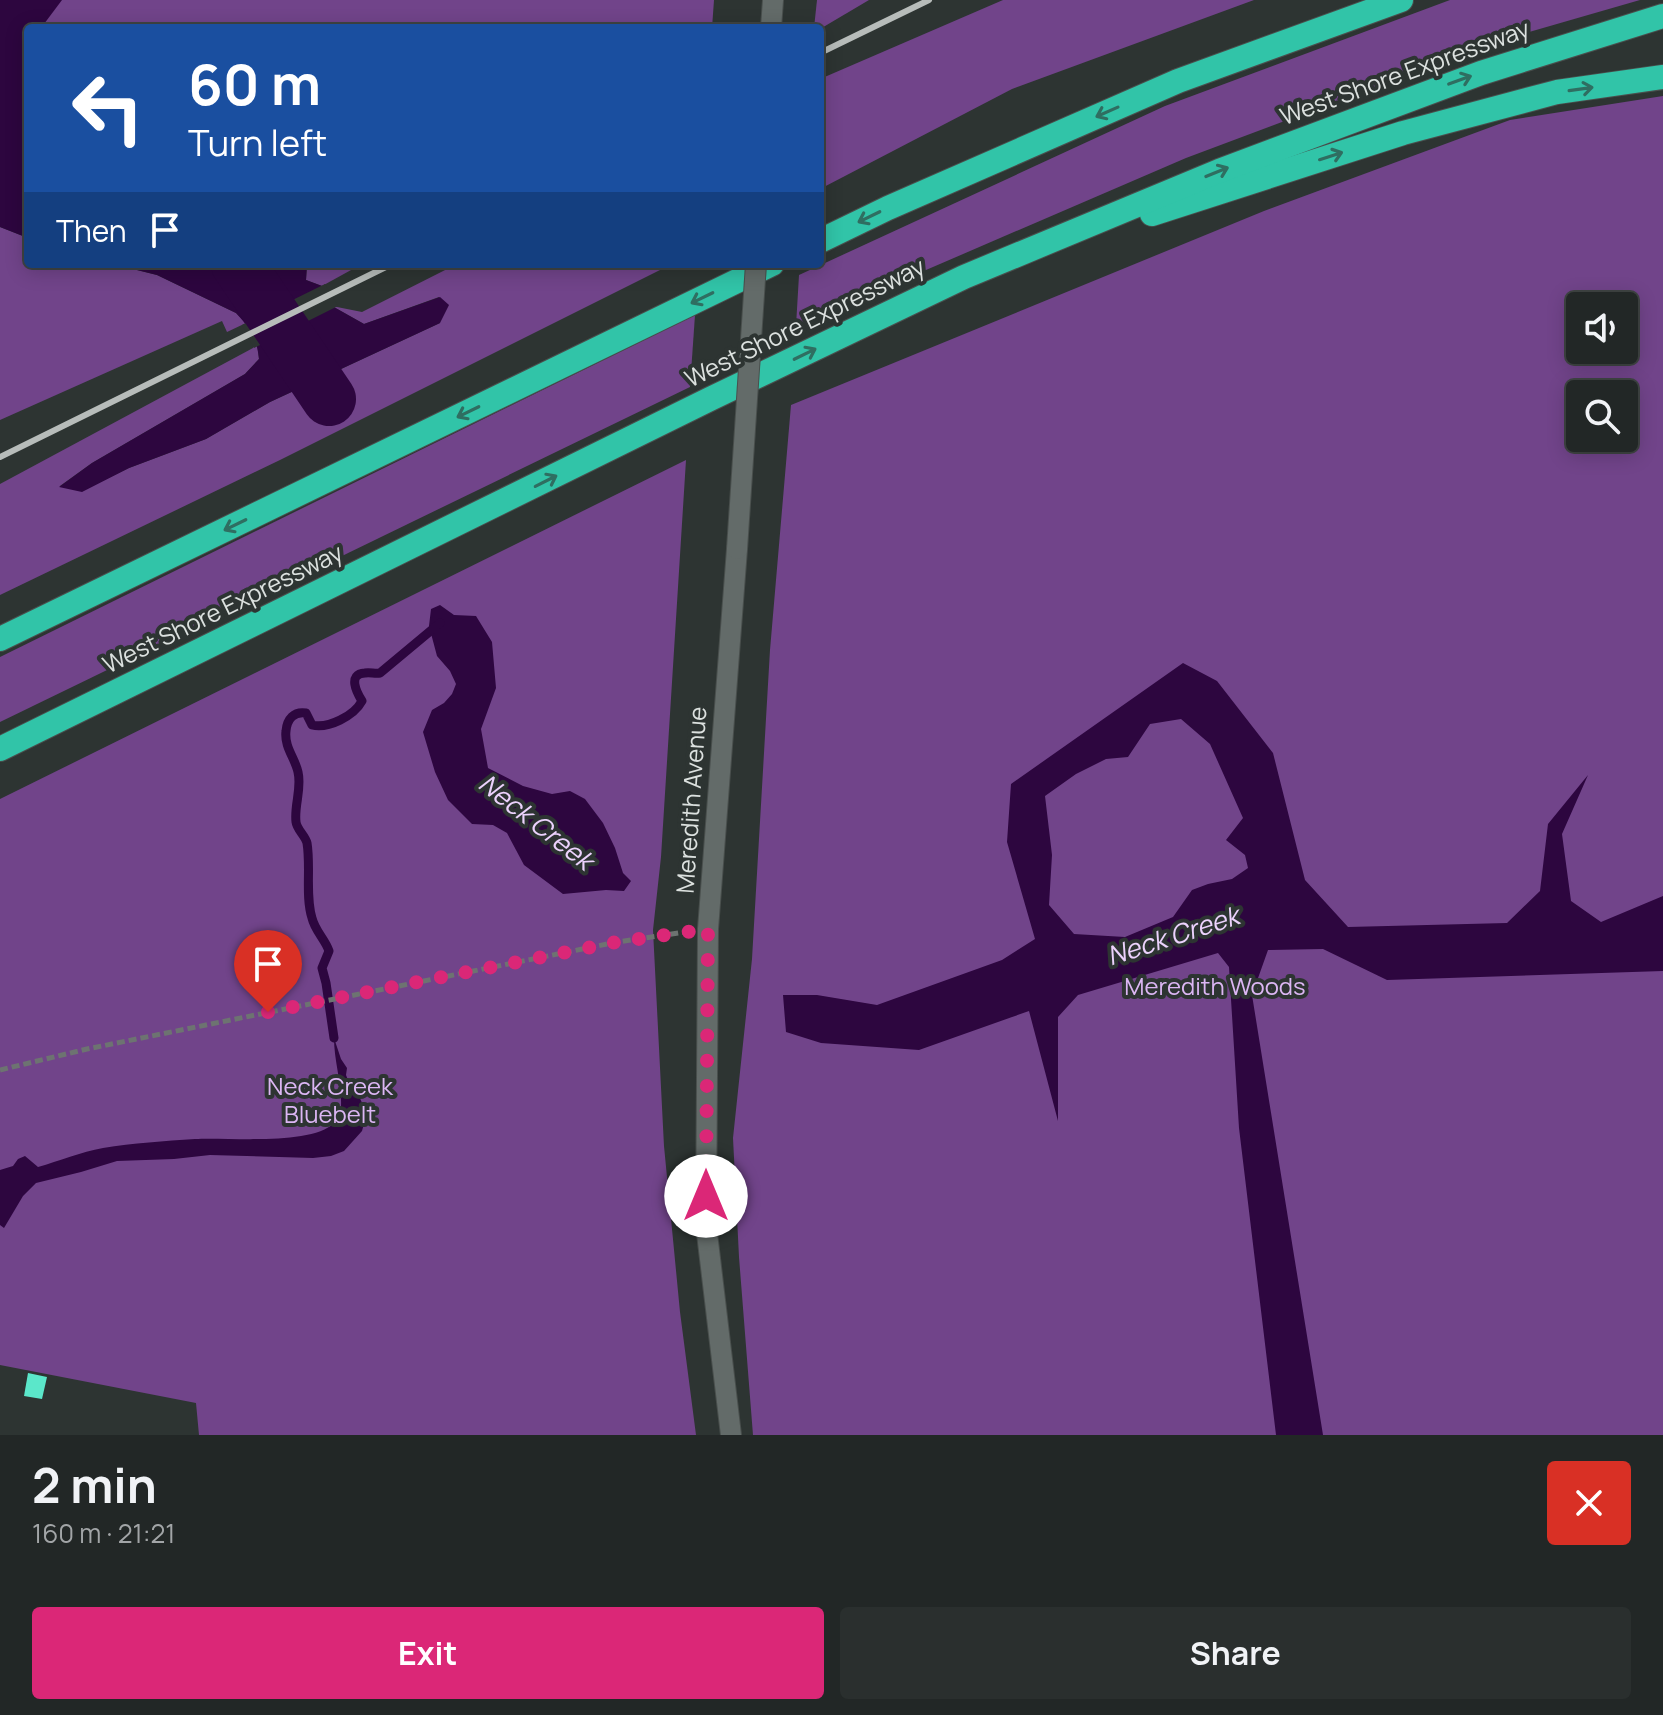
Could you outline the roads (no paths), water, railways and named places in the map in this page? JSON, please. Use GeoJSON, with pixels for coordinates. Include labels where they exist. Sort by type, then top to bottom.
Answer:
{"type":"FeatureCollection","features":[{"type":"Feature","properties":{"kind":"highway"},"geometry":{"type":"LineString","coordinates":[[824,239],[1351,0]]}},
{"type":"Feature","properties":{"kind":"highway"},"geometry":{"type":"LineString","coordinates":[[1178,81],[1401,0]]}},
{"type":"Feature","properties":{"kind":"highway","name":"West Shore Expressway"},"geometry":{"type":"LineString","coordinates":[[0,749],[964,277],[1262,154],[1481,73],[1663,16]]}},
{"type":"Feature","properties":{"kind":"highway"},"geometry":{"type":"LineString","coordinates":[[964,277],[1403,133],[1557,92],[1663,77]]}},
{"type":"Feature","properties":{"kind":"highway"},"geometry":{"type":"LineString","coordinates":[[0,639],[764,268]]}},
{"type":"Feature","properties":{"kind":"highway"},"geometry":{"type":"LineString","coordinates":[[0,765],[477,516]]}},
{"type":"Feature","properties":{"kind":"street"},"geometry":{"type":"LineString","coordinates":[[771,24],[773,0]]}},
{"type":"Feature","properties":{"kind":"street","name":"Meredith Avenue"},"geometry":{"type":"LineString","coordinates":[[731,1435],[706,1225],[708,929],[756,268]]}},
{"type":"Feature","properties":{"kind":"water"},"geometry":{"type":"Polygon","coordinates":[[[0,0],[62,0],[44,24],[24,24],[24,236],[0,227],[0,0]]]}},
{"type":"Feature","properties":{"kind":"water"},"geometry":{"type":"Polygon","coordinates":[[[129,268],[307,268],[306,280],[322,286],[332,306],[364,324],[440,297],[449,305],[440,323],[270,402],[206,439],[129,468],[82,492],[59,487],[92,463],[245,374],[259,359],[252,334],[236,313],[157,275],[129,268]]]}},
{"type":"Feature","properties":{"kind":"water"},"geometry":{"type":"Polygon","coordinates":[[[440,605],[454,615],[476,616],[492,642],[496,688],[481,729],[488,768],[523,786],[552,794],[570,791],[585,799],[603,823],[623,873],[631,881],[624,891],[563,894],[524,865],[507,833],[493,825],[472,824],[448,800],[435,772],[423,732],[432,710],[444,703],[456,684],[437,656],[429,626],[431,609],[440,605]]]}},
{"type":"Feature","properties":{"kind":"water"},"geometry":{"type":"Polygon","coordinates":[[[1183,663],[1217,681],[1273,753],[1305,880],[1348,927],[1507,923],[1540,891],[1548,824],[1588,775],[1562,834],[1571,901],[1601,922],[1663,896],[1663,971],[1387,980],[1323,949],[1268,950],[1252,995],[1323,1435],[1276,1435],[1239,1128],[1229,967],[1218,953],[1078,995],[1058,1017],[1058,1121],[1029,1011],[919,1050],[821,1043],[786,1032],[783,995],[817,995],[877,1005],[1002,960],[1035,939],[1007,842],[1011,784],[1183,663]],[[1181,719],[1150,724],[1128,757],[1106,759],[1076,774],[1045,796],[1052,855],[1049,905],[1074,934],[1125,937],[1173,917],[1192,890],[1232,879],[1248,868],[1245,855],[1226,840],[1243,818],[1210,744],[1181,719]]]}},
{"type":"Feature","properties":{"kind":"water"},"geometry":{"type":"Polygon","coordinates":[[[334,1038],[347,1068],[350,1085],[363,1105],[365,1120],[362,1131],[344,1151],[313,1158],[210,1155],[117,1161],[36,1183],[23,1196],[4,1228],[0,1225],[0,1170],[13,1166],[25,1156],[38,1167],[95,1150],[126,1145],[195,1139],[289,1138],[323,1130],[335,1121],[341,1108],[334,1038]]]}},
{"type":"Feature","properties":{"kind":"waterway","name":"Neck Creek"},"geometry":{"type":"LineString","coordinates":[[241,268],[329,399]]}},
{"type":"Feature","properties":{"kind":"waterway"},"geometry":{"type":"LineString","coordinates":[[334,1038],[322,968],[329,951],[315,927],[310,909],[307,843],[296,822],[299,778],[287,742],[287,727],[298,713],[306,713],[312,725],[318,726],[347,716],[362,701],[355,684],[356,677],[359,674],[380,673],[440,623]]}},
{"type":"Feature","properties":{"kind":"railway"},"geometry":{"type":"LineString","coordinates":[[824,51],[929,0]]}},
{"type":"Feature","properties":{"kind":"railway"},"geometry":{"type":"LineString","coordinates":[[0,457],[384,268]]}},
{"type":"Feature","properties":{"kind":"park label","name":"Meredith Woods"},"geometry":{"type":"Point","coordinates":[1215,987]}},
{"type":"Feature","properties":{"kind":"park label","name":"Neck Creek Bluebelt"},"geometry":{"type":"Point","coordinates":[330,1101]}}]}
